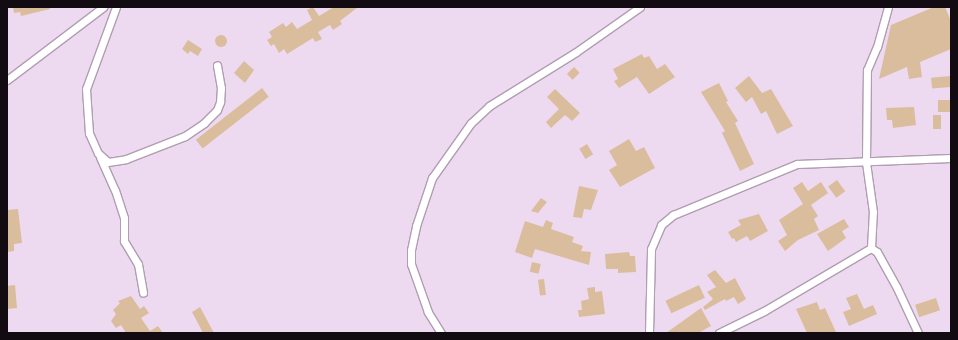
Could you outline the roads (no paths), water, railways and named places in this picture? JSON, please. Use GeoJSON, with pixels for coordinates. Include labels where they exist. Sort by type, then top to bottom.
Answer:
{"type":"FeatureCollection","features":[{"type":"Feature","properties":{"kind":"street"},"geometry":{"type":"LineString","coordinates":[[7,80],[103,7]]}},
{"type":"Feature","properties":{"kind":"street"},"geometry":{"type":"LineString","coordinates":[[116,7],[86,89],[89,133],[115,190],[124,218],[124,241],[138,264],[144,293]]}},
{"type":"Feature","properties":{"kind":"street"},"geometry":{"type":"LineString","coordinates":[[441,333],[428,312],[411,264],[411,250],[416,226],[432,178],[471,123],[489,106],[576,52],[640,7]]}},
{"type":"Feature","properties":{"kind":"street"},"geometry":{"type":"LineString","coordinates":[[871,248],[873,212],[866,162],[867,70],[877,47],[888,7]]}},
{"type":"Feature","properties":{"kind":"street"},"geometry":{"type":"LineString","coordinates":[[98,153],[108,162],[126,158],[185,136],[204,123],[217,110],[220,102],[221,88],[217,65]]}},
{"type":"Feature","properties":{"kind":"street"},"geometry":{"type":"LineString","coordinates":[[649,333],[649,259],[657,231],[667,219],[681,211],[797,164],[951,158]]}},
{"type":"Feature","properties":{"kind":"street"},"geometry":{"type":"LineString","coordinates":[[719,333],[764,311],[871,248]]}},
{"type":"Feature","properties":{"kind":"street"},"geometry":{"type":"LineString","coordinates":[[871,248],[876,252],[891,276],[918,333]]}}]}
